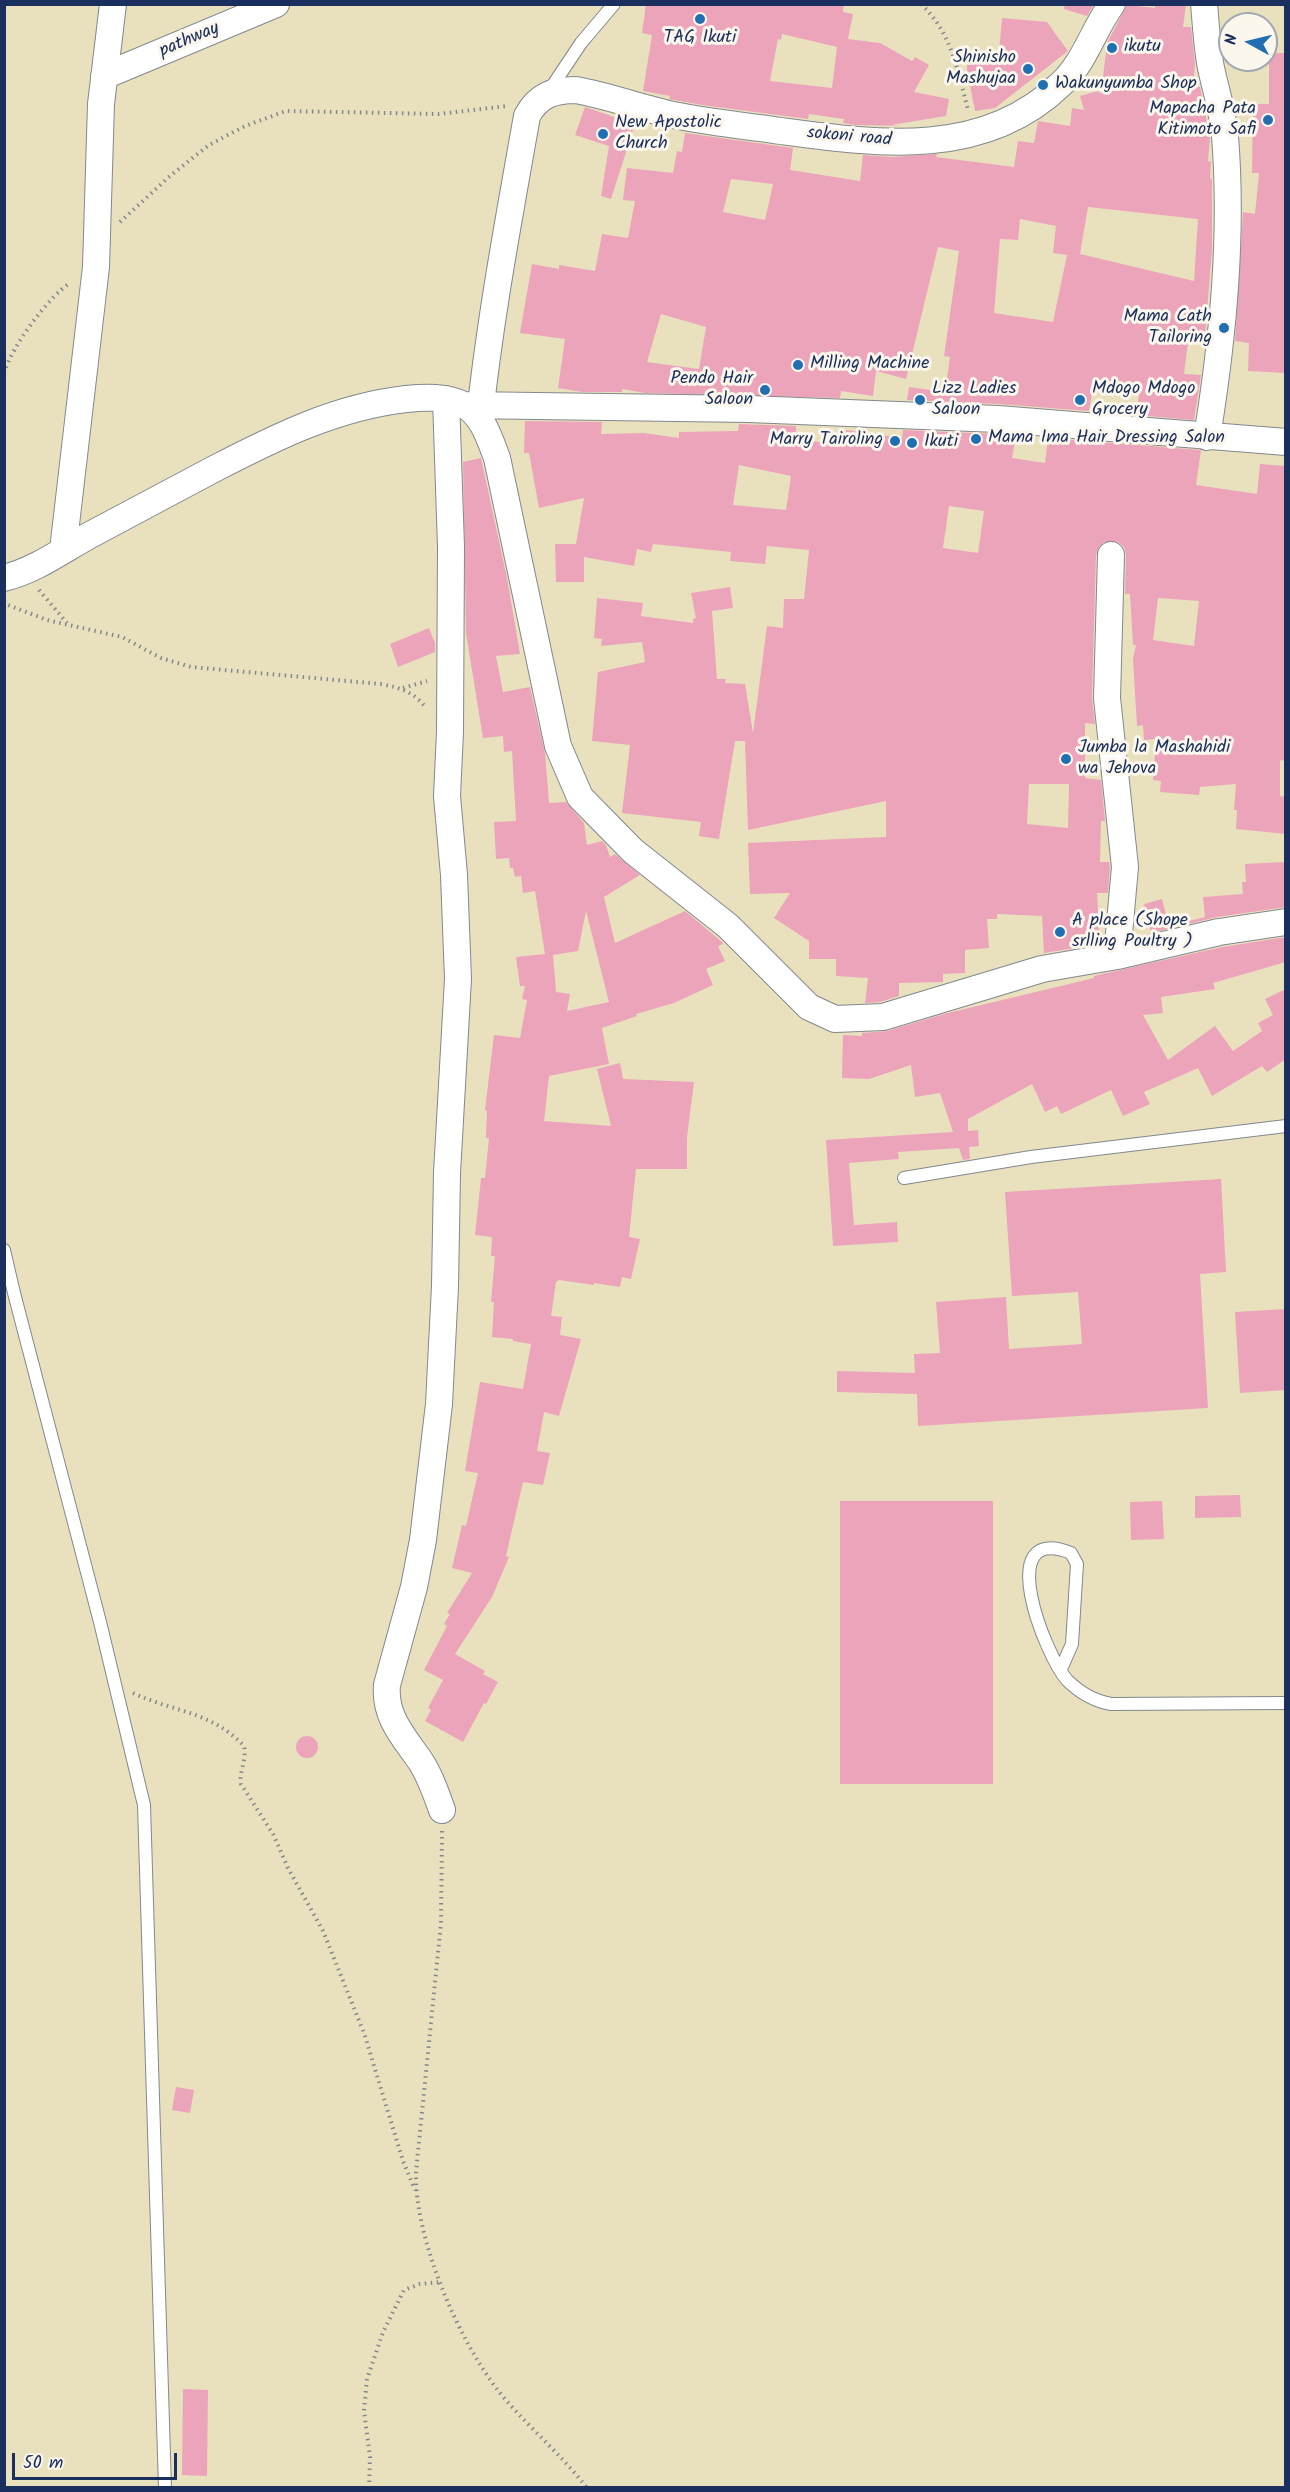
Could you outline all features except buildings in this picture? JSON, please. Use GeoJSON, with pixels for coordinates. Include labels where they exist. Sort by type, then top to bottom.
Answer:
{"type":"FeatureCollection","features":[{"type":"Feature","properties":{"kind":"street"},"geometry":{"type":"LineString","coordinates":[[63,550],[96,255],[99,149],[104,76],[113,4]]}},
{"type":"Feature","properties":{"kind":"street","name":"pathway"},"geometry":{"type":"LineString","coordinates":[[104,76],[276,4]]}},
{"type":"Feature","properties":{"kind":"street","name":"sokoni road"},"geometry":{"type":"LineString","coordinates":[[540,99],[565,90],[576,90],[674,115],[866,141],[916,142],[974,134],[1017,115],[1061,84],[1078,66],[1112,4]]}},
{"type":"Feature","properties":{"kind":"street"},"geometry":{"type":"LineString","coordinates":[[1204,4],[1211,66],[1225,134],[1228,198],[1228,264],[1216,386],[1207,437]]}},
{"type":"Feature","properties":{"kind":"street"},"geometry":{"type":"LineString","coordinates":[[442,1810],[431,1781],[393,1722],[386,1700],[391,1670],[414,1587],[423,1540],[439,1404],[447,1173],[458,979],[454,875],[447,796],[450,742],[452,547],[464,403],[489,335],[527,116],[540,99]]}},
{"type":"Feature","properties":{"kind":"street"},"geometry":{"type":"LineString","coordinates":[[15,575],[273,438],[328,416],[383,402],[428,397],[464,403],[848,412],[998,419],[1286,442]]}},
{"type":"Feature","properties":{"kind":"street"},"geometry":{"type":"LineString","coordinates":[[464,403],[484,426],[497,458],[558,746],[580,797],[633,851],[728,926],[809,1007],[835,1019],[883,1017],[1042,969],[1117,956],[1219,932],[1286,922]]}},
{"type":"Feature","properties":{"kind":"street"},"geometry":{"type":"LineString","coordinates":[[1111,555],[1107,698],[1125,867],[1117,956]]}},
{"type":"Feature","properties":{"kind":"lane"},"geometry":{"type":"LineString","coordinates":[[540,99],[580,43],[614,4]]}},
{"type":"Feature","properties":{"kind":"lane"},"geometry":{"type":"LineString","coordinates":[[904,1178],[1031,1157],[1286,1126]]}},
{"type":"Feature","properties":{"kind":"lane"},"geometry":{"type":"LineString","coordinates":[[4,1250],[144,1804],[165,2487]]}},
{"type":"Feature","properties":{"kind":"lane"},"geometry":{"type":"LineString","coordinates":[[1061,1669],[1072,1644],[1077,1564],[1071,1553],[1059,1548],[1046,1548],[1039,1550],[1032,1557],[1029,1569],[1031,1598],[1040,1629],[1065,1677],[1090,1698],[1111,1704],[1286,1703]]}},
{"type":"Feature","properties":{"kind":"path"},"geometry":{"type":"LineString","coordinates":[[921,4],[942,30],[952,50],[959,69],[974,134]]}},
{"type":"Feature","properties":{"kind":"path"},"geometry":{"type":"LineString","coordinates":[[4,373],[11,354],[41,313],[170,176],[209,145],[244,126],[286,111],[439,114],[540,99]]}},
{"type":"Feature","properties":{"kind":"path"},"geometry":{"type":"LineString","coordinates":[[15,575],[67,624]]}},
{"type":"Feature","properties":{"kind":"path"},"geometry":{"type":"LineString","coordinates":[[4,602],[47,620],[122,637],[161,658],[191,667],[381,684],[402,688],[422,703],[450,742]]}},
{"type":"Feature","properties":{"kind":"path"},"geometry":{"type":"LineString","coordinates":[[112,1675],[127,1689],[139,1696],[204,1717],[221,1727],[244,1746],[245,1763],[240,1777],[241,1784],[273,1834],[292,1875],[323,1931],[364,2033],[403,2161],[416,2192]]}},
{"type":"Feature","properties":{"kind":"path"},"geometry":{"type":"LineString","coordinates":[[442,1810],[441,1923],[416,2192],[420,2219],[441,2282],[463,2334],[481,2367],[521,2417],[587,2487]]}},
{"type":"Feature","properties":{"kind":"path"},"geometry":{"type":"LineString","coordinates":[[369,2487],[370,2457],[365,2395],[367,2379],[383,2332],[404,2290],[420,2284],[441,2282]]}},
{"type":"Feature","properties":{"kind":"place","name":"TAG Ikuti"},"geometry":{"type":"Point","coordinates":[700,19]}},
{"type":"Feature","properties":{"kind":"place","name":"ikutu"},"geometry":{"type":"Point","coordinates":[1112,48]}},
{"type":"Feature","properties":{"kind":"place","name":"Shinisho Mashujaa"},"geometry":{"type":"Point","coordinates":[1028,69]}},
{"type":"Feature","properties":{"kind":"place","name":"Wakunyumba Shop"},"geometry":{"type":"Point","coordinates":[1043,85]}},
{"type":"Feature","properties":{"kind":"place","name":"Mapacha Pata Kitimoto Safi"},"geometry":{"type":"Point","coordinates":[1268,120]}},
{"type":"Feature","properties":{"kind":"place","name":"New Apostolic Church"},"geometry":{"type":"Point","coordinates":[603,134]}},
{"type":"Feature","properties":{"kind":"place","name":"Mama Cath Tailoring"},"geometry":{"type":"Point","coordinates":[1224,328]}},
{"type":"Feature","properties":{"kind":"place","name":"Milling Machine"},"geometry":{"type":"Point","coordinates":[798,365]}},
{"type":"Feature","properties":{"kind":"place","name":"Pendo Hair Saloon"},"geometry":{"type":"Point","coordinates":[765,390]}},
{"type":"Feature","properties":{"kind":"place","name":"Lizz Ladies Saloon"},"geometry":{"type":"Point","coordinates":[920,400]}},
{"type":"Feature","properties":{"kind":"place","name":"Mdogo Mdogo Grocery"},"geometry":{"type":"Point","coordinates":[1080,400]}},
{"type":"Feature","properties":{"kind":"place","name":"Mama Ima Hair Dressing Salon"},"geometry":{"type":"Point","coordinates":[976,439]}},
{"type":"Feature","properties":{"kind":"place","name":"Marry Tairoling"},"geometry":{"type":"Point","coordinates":[895,441]}},
{"type":"Feature","properties":{"kind":"place","name":"Ikuti"},"geometry":{"type":"Point","coordinates":[912,443]}},
{"type":"Feature","properties":{"kind":"place","name":"Jumba la Mashahidi wa Jehova"},"geometry":{"type":"Point","coordinates":[1066,759]}},
{"type":"Feature","properties":{"kind":"place","name":"A place (Shope srlling Poultry )"},"geometry":{"type":"Point","coordinates":[1060,932]}}]}
